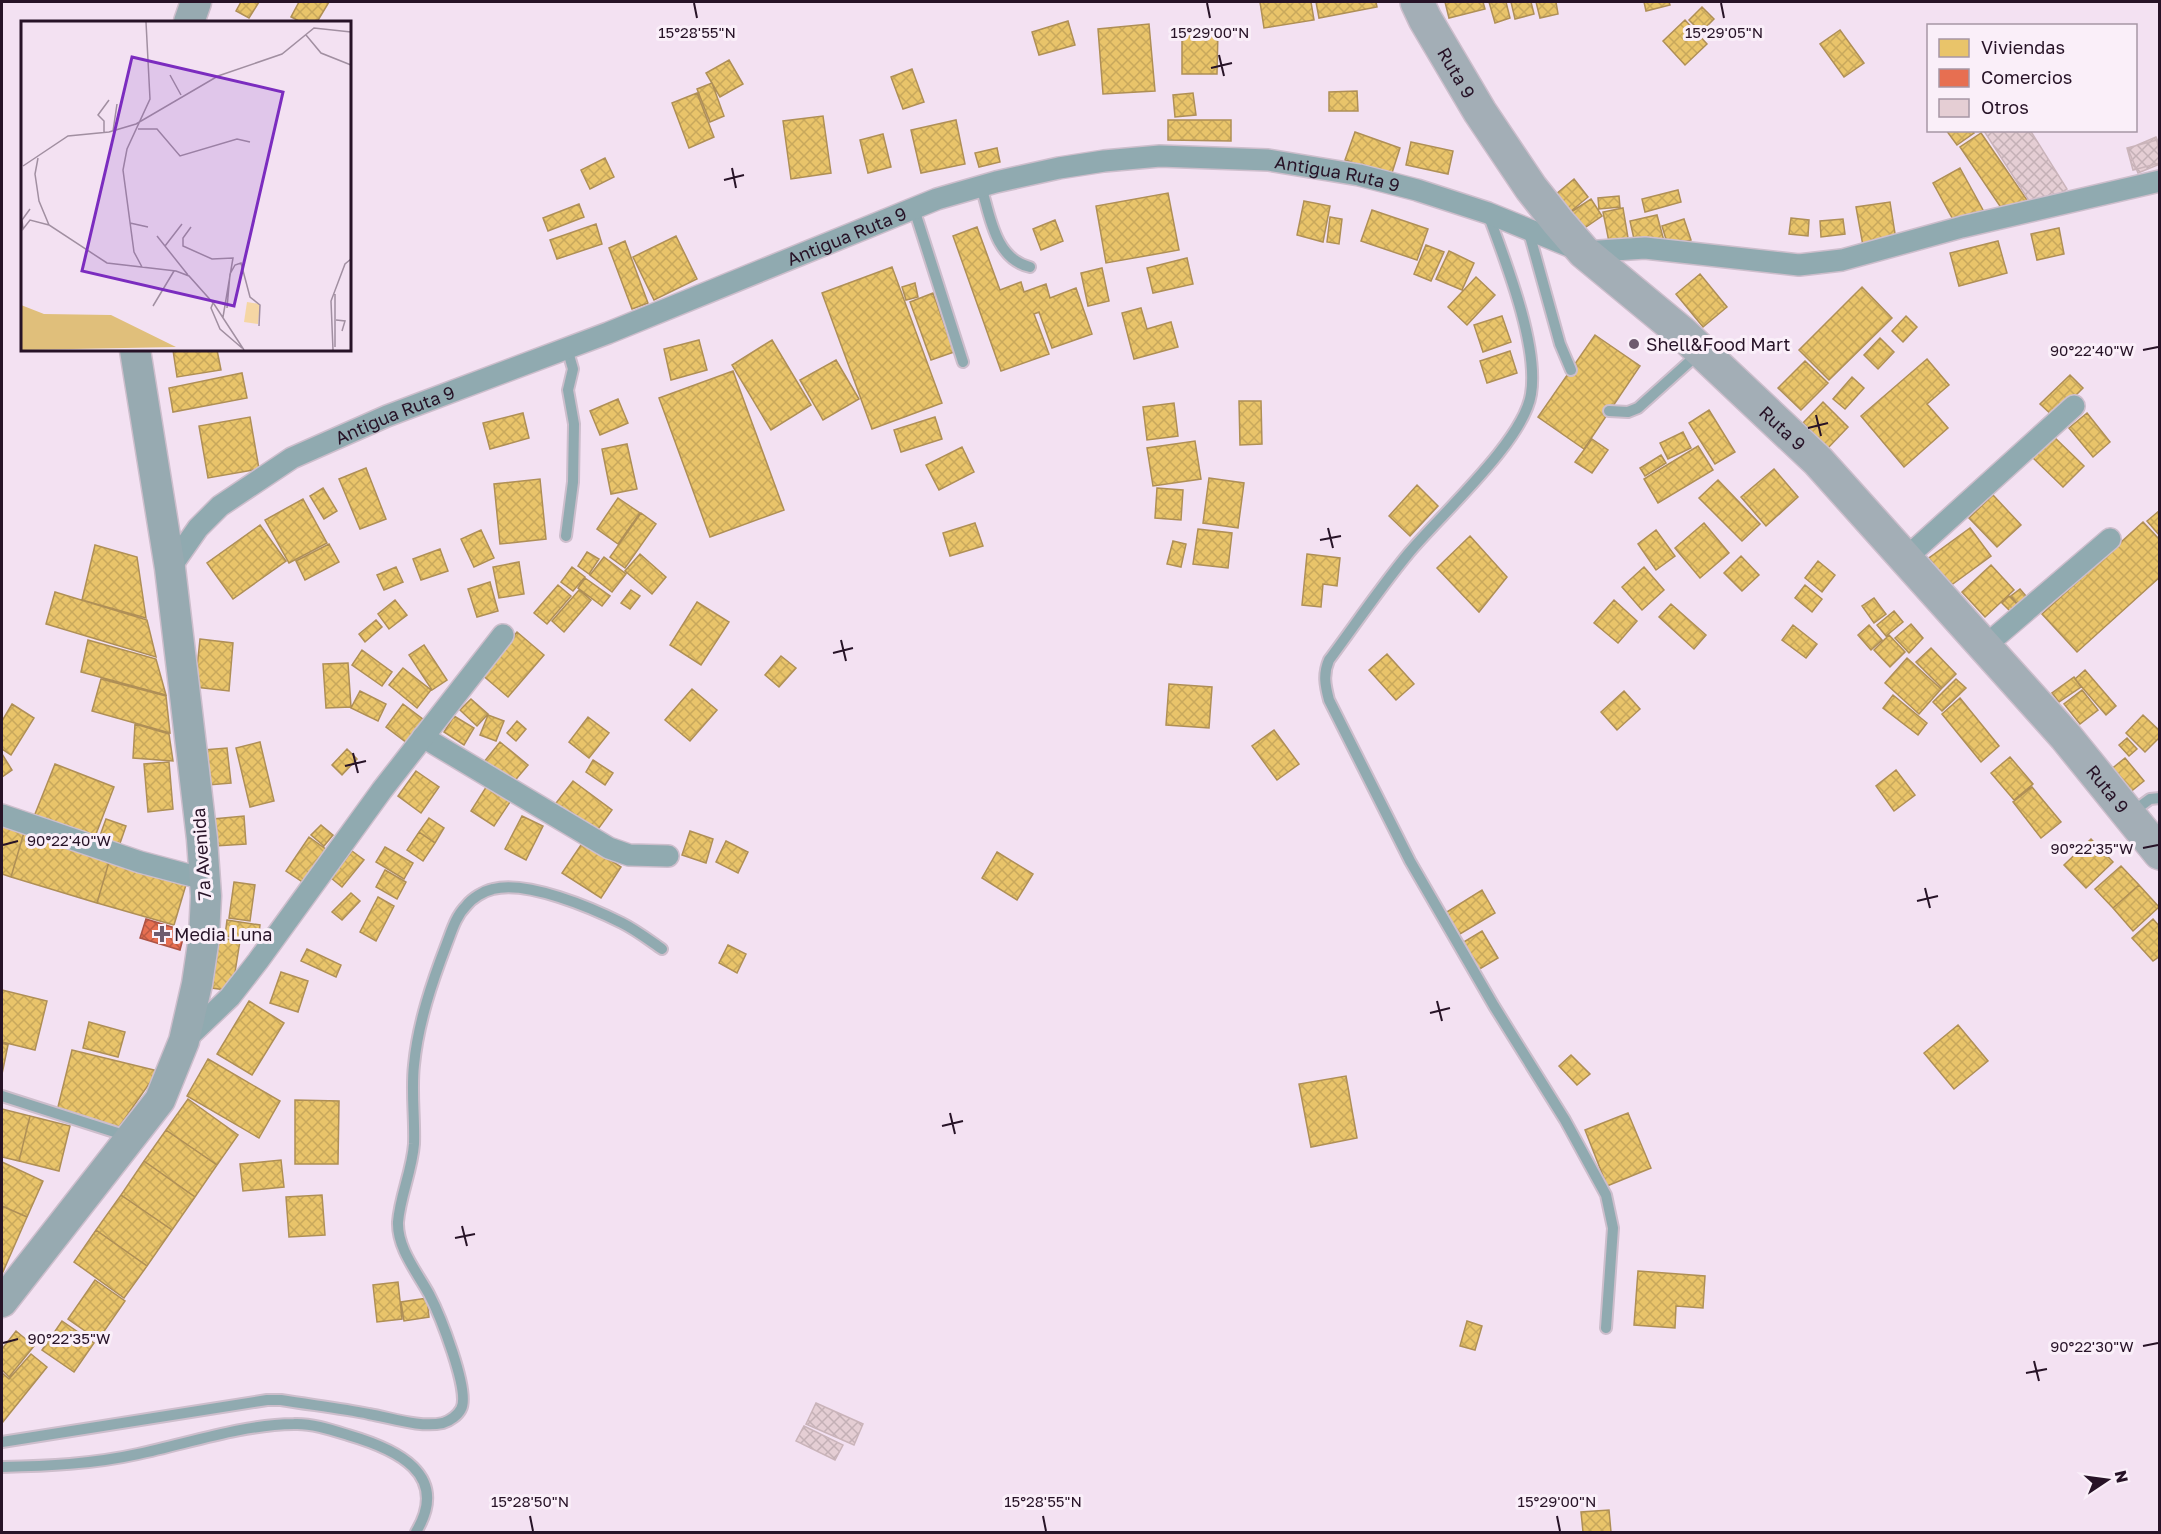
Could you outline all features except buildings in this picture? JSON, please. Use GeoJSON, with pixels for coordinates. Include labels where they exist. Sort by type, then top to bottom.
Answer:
{"type":"FeatureCollection","features":[{"type":"Feature","properties":{"kind":"main road"},"geometry":{"type":"LineString","coordinates":[[189,21],[196,2]]}},
{"type":"Feature","properties":{"kind":"main road","name":"Ruta 9"},"geometry":{"type":"LineString","coordinates":[[1417,2],[1480,112],[1531,188],[1584,252],[1682,333],[1818,461],[2066,737],[2160,853]]}},
{"type":"Feature","properties":{"kind":"main road","name":"7ª Avenida"},"geometry":{"type":"LineString","coordinates":[[2,1302],[160,1100],[184,1041],[197,984],[204,937],[202,839],[170,568],[135,351]]}},
{"type":"Feature","properties":{"kind":"street","name":"Antigua Ruta 9"},"geometry":{"type":"LineString","coordinates":[[170,568],[198,528],[220,506],[292,458],[387,416],[567,348],[937,200],[981,186],[1059,168],[1160,156],[1268,160],[1359,175],[1488,213],[1584,252]]}},
{"type":"Feature","properties":{"kind":"street"},"geometry":{"type":"LineString","coordinates":[[1584,252],[1645,248],[1771,263],[1818,263],[1842,260],[1962,227],[2160,181]]}},
{"type":"Feature","properties":{"kind":"street"},"geometry":{"type":"LineString","coordinates":[[1905,558],[2074,406]]}},
{"type":"Feature","properties":{"kind":"street"},"geometry":{"type":"LineString","coordinates":[[1985,645],[2110,539]]}},
{"type":"Feature","properties":{"kind":"street"},"geometry":{"type":"LineString","coordinates":[[184,1041],[230,997],[317,877],[503,635]]}},
{"type":"Feature","properties":{"kind":"street"},"geometry":{"type":"LineString","coordinates":[[423,737],[609,848],[629,855],[668,856]]}},
{"type":"Feature","properties":{"kind":"street"},"geometry":{"type":"LineString","coordinates":[[2,815],[140,862],[204,879]]}},
{"type":"Feature","properties":{"kind":"lane"},"geometry":{"type":"LineString","coordinates":[[981,186],[1002,250],[1019,265],[1030,267]]}},
{"type":"Feature","properties":{"kind":"lane"},"geometry":{"type":"LineString","coordinates":[[914,209],[963,362]]}},
{"type":"Feature","properties":{"kind":"lane"},"geometry":{"type":"LineString","coordinates":[[1488,213],[1522,317],[1531,364],[1532,392],[1529,405],[1508,441],[1408,554],[1336,650],[1326,668],[1325,686],[1329,700],[1410,861],[1494,1006],[1565,1120],[1606,1196],[1613,1228],[1606,1328]]}},
{"type":"Feature","properties":{"kind":"lane"},"geometry":{"type":"LineString","coordinates":[[1528,229],[1560,344],[1571,370]]}},
{"type":"Feature","properties":{"kind":"lane"},"geometry":{"type":"LineString","coordinates":[[566,536],[573,482],[574,424],[568,390],[573,369],[567,348]]}},
{"type":"Feature","properties":{"kind":"lane"},"geometry":{"type":"LineString","coordinates":[[1609,411],[1628,412],[1638,408],[1701,351]]}},
{"type":"Feature","properties":{"kind":"lane"},"geometry":{"type":"LineString","coordinates":[[2129,814],[2150,799],[2160,798]]}},
{"type":"Feature","properties":{"kind":"lane"},"geometry":{"type":"LineString","coordinates":[[2,1442],[267,1400],[281,1400],[358,1412],[407,1422],[444,1422],[453,1418],[461,1410],[465,1400],[463,1387],[439,1315],[399,1237],[398,1221],[414,1145],[414,1065],[421,1023],[435,975],[458,915],[472,900],[494,889],[513,887],[538,891],[571,901],[623,923],[662,949]]}},
{"type":"Feature","properties":{"kind":"lane"},"geometry":{"type":"LineString","coordinates":[[2,1096],[130,1137]]}},
{"type":"Feature","properties":{"kind":"lane"},"geometry":{"type":"LineString","coordinates":[[2,1467],[115,1459],[222,1433],[296,1424],[338,1432],[375,1443],[399,1455],[414,1467],[425,1481],[427,1497],[426,1511],[416,1533]]}},
{"type":"Feature","properties":{"kind":"place","name":"Shell&Food Mart"},"geometry":{"type":"Point","coordinates":[1634,344]}},
{"type":"Feature","properties":{"kind":"place","name":"Media Luna"},"geometry":{"type":"Point","coordinates":[162,934]}}]}
